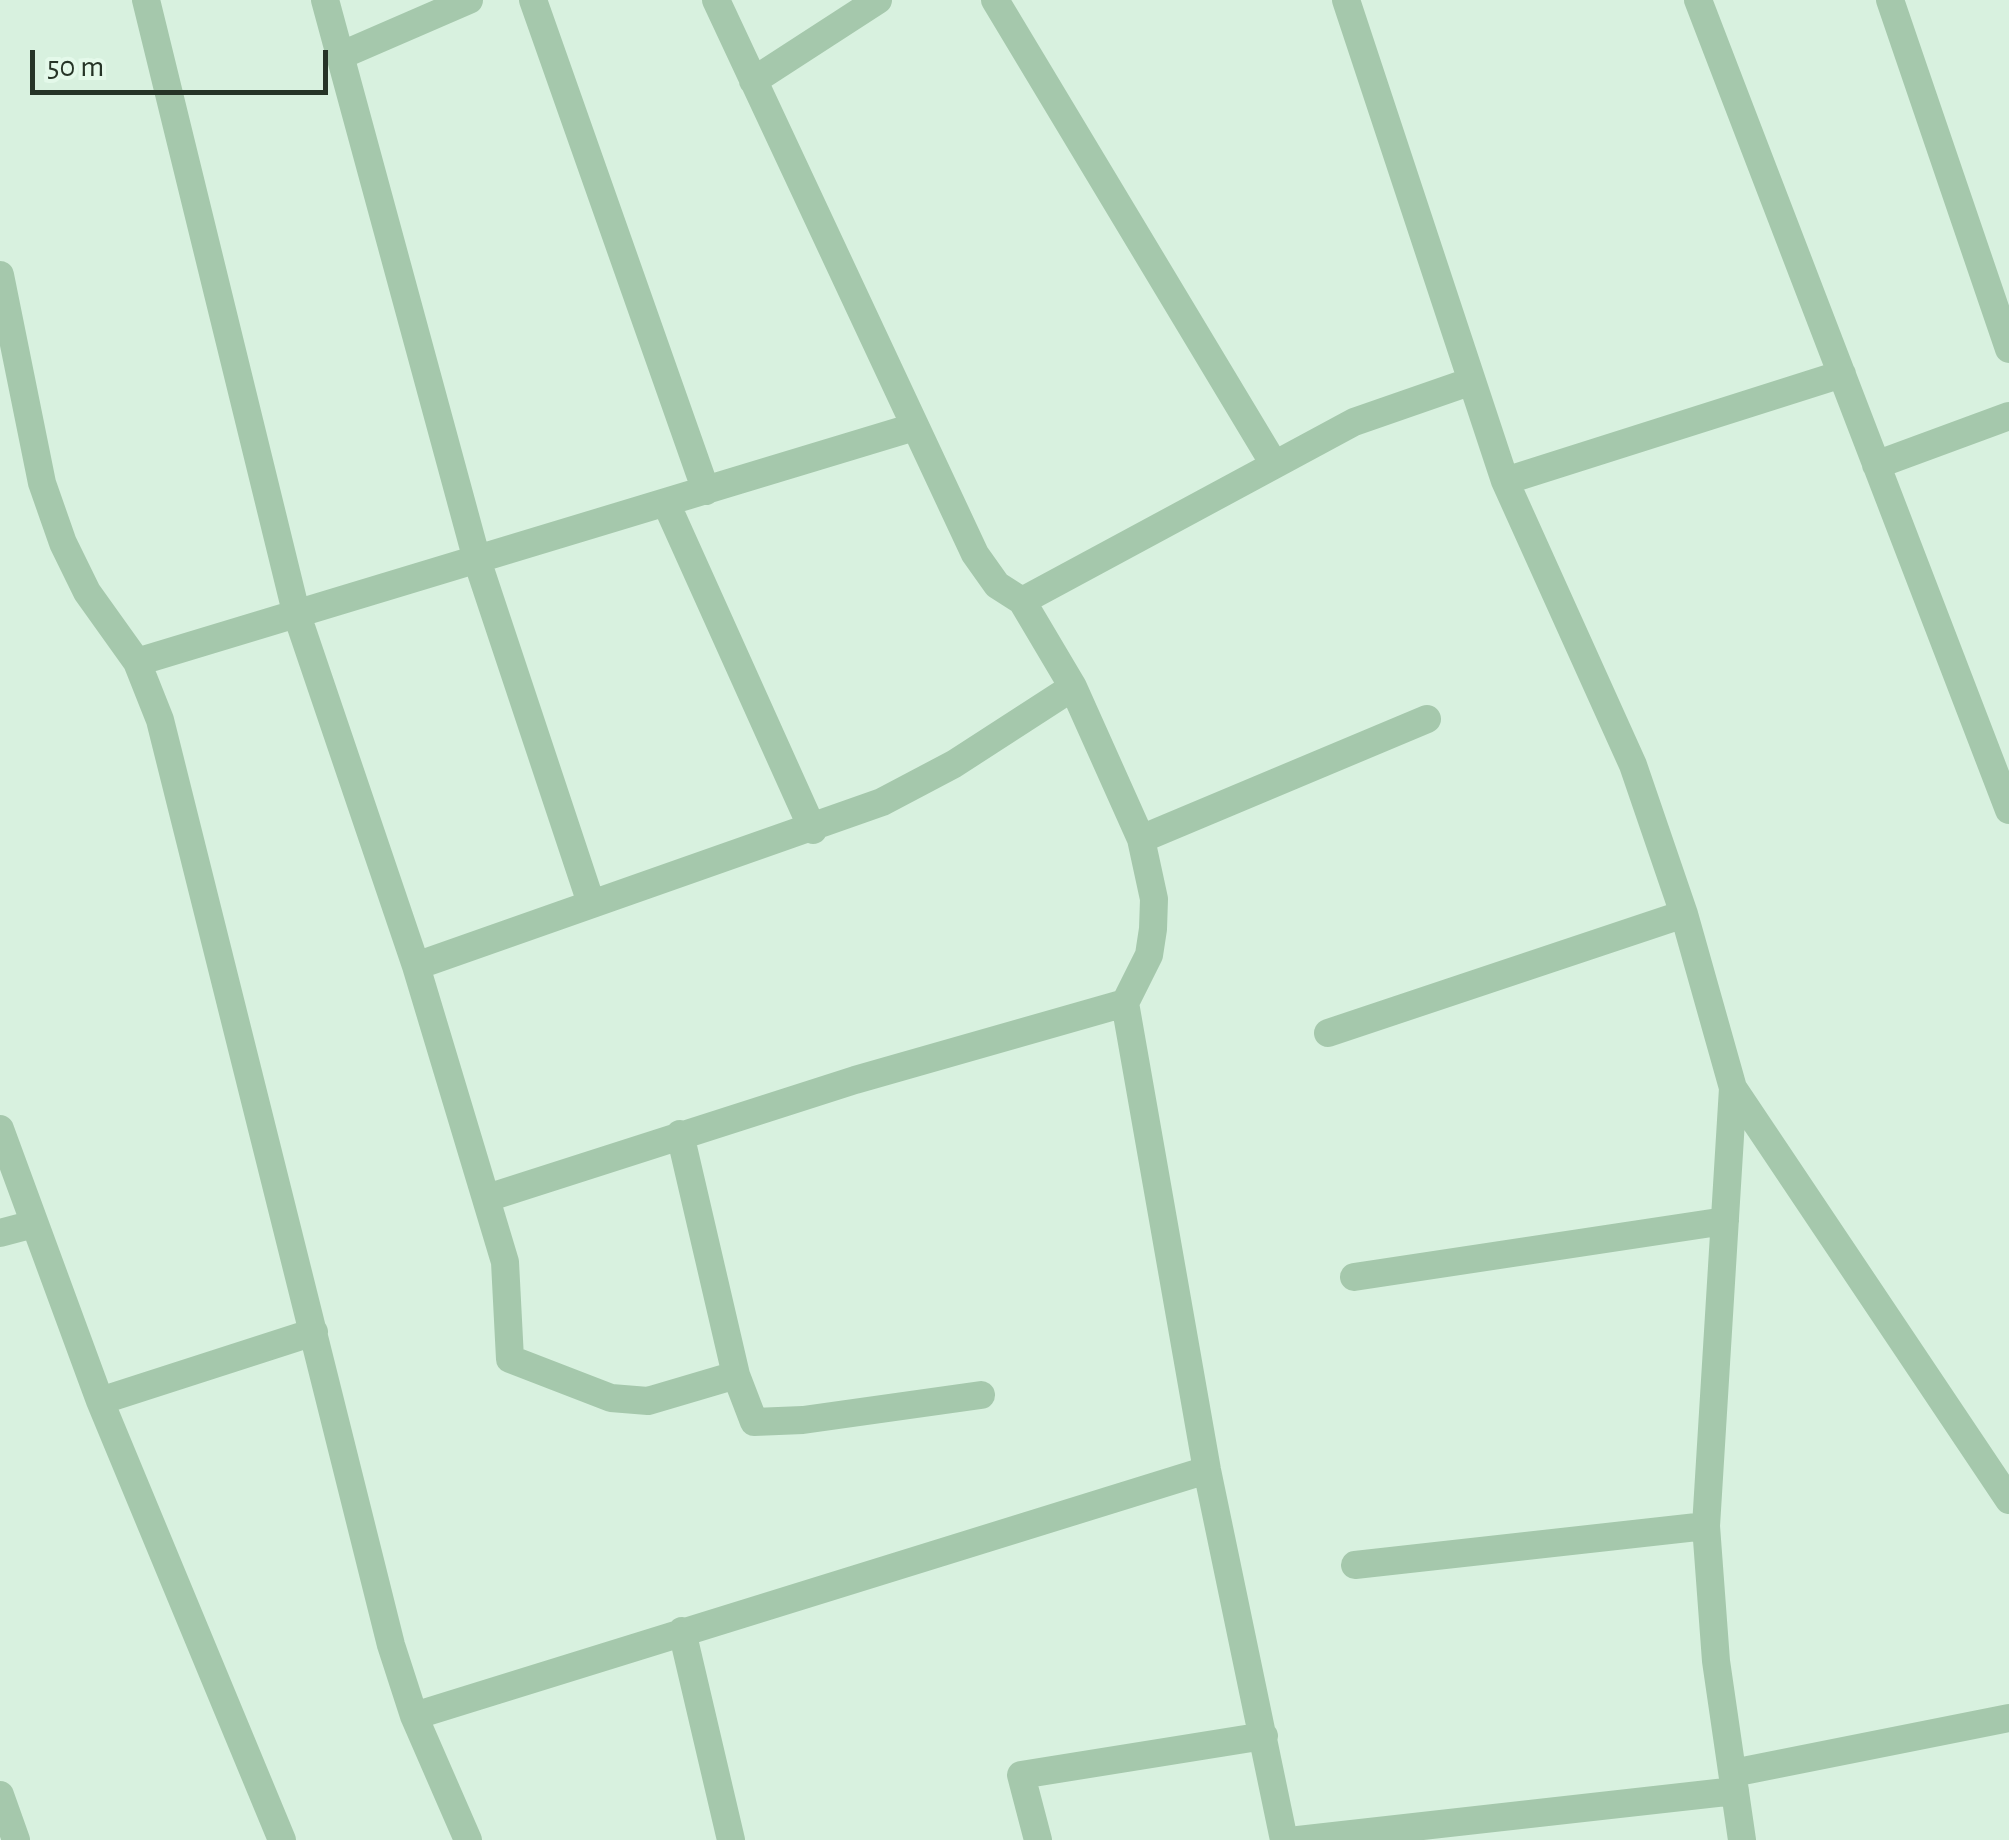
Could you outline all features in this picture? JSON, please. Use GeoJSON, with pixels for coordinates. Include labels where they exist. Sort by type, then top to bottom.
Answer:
{"type":"FeatureCollection","features":[{"type":"Feature","properties":{"kind":"street"},"geometry":{"type":"LineString","coordinates":[[146,0],[296,612],[416,966],[505,1262],[510,1359],[610,1398],[648,1401],[736,1374]]}},
{"type":"Feature","properties":{"kind":"street"},"geometry":{"type":"LineString","coordinates":[[326,0],[478,560],[591,903]]}},
{"type":"Feature","properties":{"kind":"street"},"geometry":{"type":"LineString","coordinates":[[342,55],[469,0]]}},
{"type":"Feature","properties":{"kind":"street"},"geometry":{"type":"LineString","coordinates":[[533,0],[706,491]]}},
{"type":"Feature","properties":{"kind":"street"},"geometry":{"type":"LineString","coordinates":[[716,0],[984,571],[1022,600],[1073,687],[1141,839],[1154,899],[1153,928],[1144,968],[1126,1004],[1208,1470],[1284,1840]]}},
{"type":"Feature","properties":{"kind":"street"},"geometry":{"type":"LineString","coordinates":[[753,81],[878,0]]}},
{"type":"Feature","properties":{"kind":"street"},"geometry":{"type":"LineString","coordinates":[[995,0],[1274,464]]}},
{"type":"Feature","properties":{"kind":"street"},"geometry":{"type":"LineString","coordinates":[[1346,0],[1505,481],[1633,764],[1684,914],[1734,1088],[2009,1500]]}},
{"type":"Feature","properties":{"kind":"street"},"geometry":{"type":"LineString","coordinates":[[1698,0],[2009,810]]}},
{"type":"Feature","properties":{"kind":"street"},"geometry":{"type":"LineString","coordinates":[[1890,0],[2009,350]]}},
{"type":"Feature","properties":{"kind":"street"},"geometry":{"type":"LineString","coordinates":[[0,275],[42,483],[63,543],[87,592],[137,662],[160,720],[391,1646],[414,1716],[468,1840]]}},
{"type":"Feature","properties":{"kind":"street"},"geometry":{"type":"LineString","coordinates":[[1505,481],[1842,374]]}},
{"type":"Feature","properties":{"kind":"street"},"geometry":{"type":"LineString","coordinates":[[1022,600],[1354,422],[1472,381]]}},
{"type":"Feature","properties":{"kind":"street"},"geometry":{"type":"LineString","coordinates":[[1876,465],[2009,416]]}},
{"type":"Feature","properties":{"kind":"street"},"geometry":{"type":"LineString","coordinates":[[137,662],[914,427]]}},
{"type":"Feature","properties":{"kind":"street"},"geometry":{"type":"LineString","coordinates":[[666,503],[812,830]]}},
{"type":"Feature","properties":{"kind":"street"},"geometry":{"type":"LineString","coordinates":[[416,966],[812,830],[882,802],[954,764],[1073,687]]}},
{"type":"Feature","properties":{"kind":"street"},"geometry":{"type":"LineString","coordinates":[[1141,839],[1427,719]]}},
{"type":"Feature","properties":{"kind":"street"},"geometry":{"type":"LineString","coordinates":[[1328,1032],[1684,914]]}},
{"type":"Feature","properties":{"kind":"street"},"geometry":{"type":"LineString","coordinates":[[487,1198],[680,1134],[1126,1004]]}},
{"type":"Feature","properties":{"kind":"street"},"geometry":{"type":"LineString","coordinates":[[1734,1088],[1706,1526],[1716,1661],[1742,1840]]}},
{"type":"Feature","properties":{"kind":"street"},"geometry":{"type":"LineString","coordinates":[[0,1129],[100,1401],[282,1840]]}},
{"type":"Feature","properties":{"kind":"street"},"geometry":{"type":"LineString","coordinates":[[680,1134],[736,1374],[754,1422],[803,1420],[981,1394]]}},
{"type":"Feature","properties":{"kind":"street"},"geometry":{"type":"LineString","coordinates":[[1354,1277],[1725,1221]]}},
{"type":"Feature","properties":{"kind":"street"},"geometry":{"type":"LineString","coordinates":[[0,1233],[34,1224]]}},
{"type":"Feature","properties":{"kind":"street"},"geometry":{"type":"LineString","coordinates":[[100,1401],[314,1332]]}},
{"type":"Feature","properties":{"kind":"street"},"geometry":{"type":"LineString","coordinates":[[414,1716],[1208,1470]]}},
{"type":"Feature","properties":{"kind":"street"},"geometry":{"type":"LineString","coordinates":[[1355,1566],[1706,1526]]}},
{"type":"Feature","properties":{"kind":"street"},"geometry":{"type":"LineString","coordinates":[[682,1631],[731,1840]]}},
{"type":"Feature","properties":{"kind":"street"},"geometry":{"type":"LineString","coordinates":[[1298,1840],[1489,1830],[1734,1782],[2009,1718]]}},
{"type":"Feature","properties":{"kind":"street"},"geometry":{"type":"LineString","coordinates":[[1038,1840],[1021,1774],[1264,1736]]}},
{"type":"Feature","properties":{"kind":"street"},"geometry":{"type":"LineString","coordinates":[[0,1795],[16,1840]]}}]}
